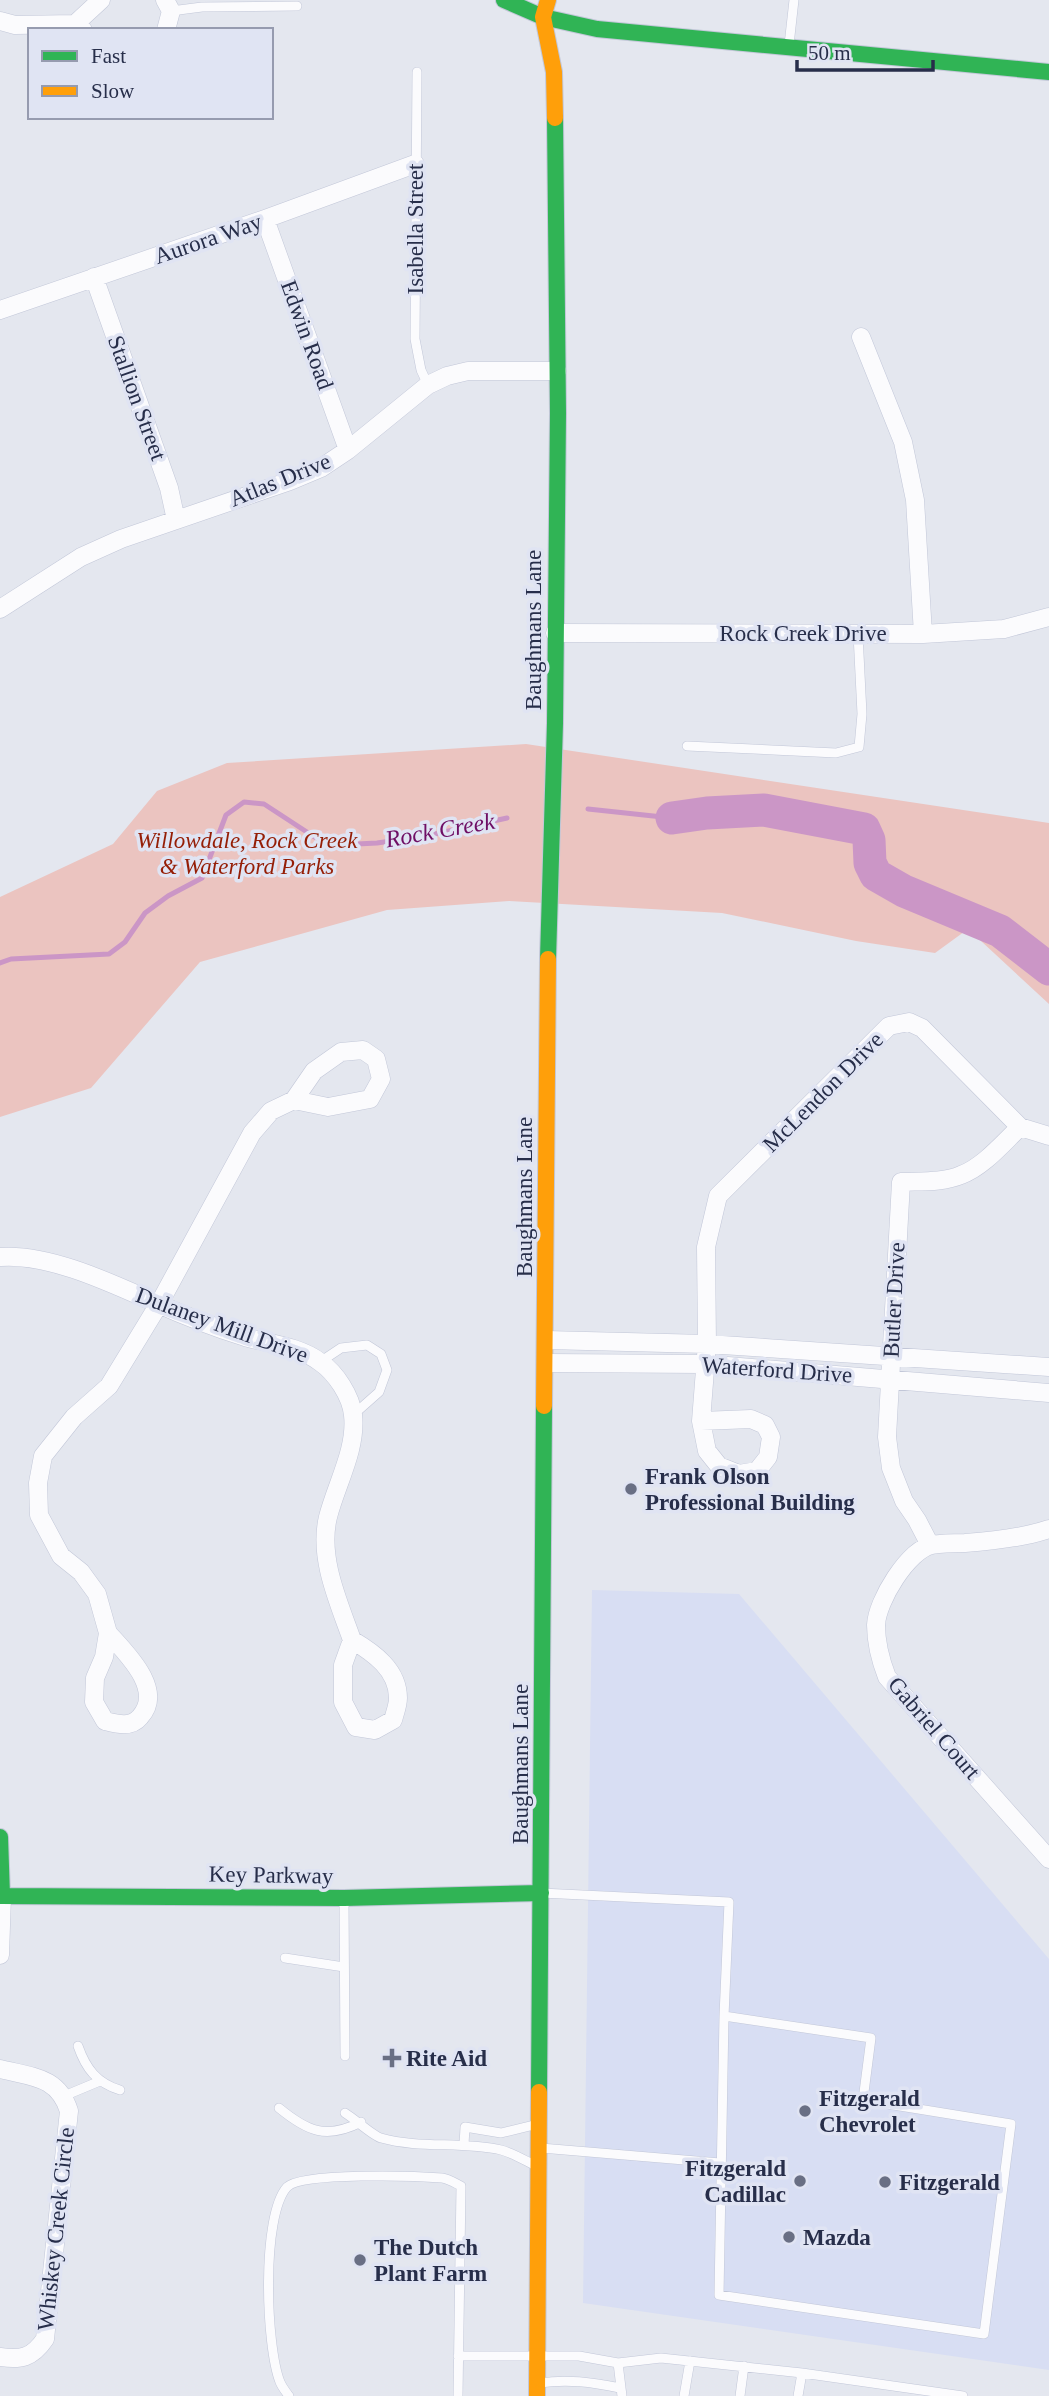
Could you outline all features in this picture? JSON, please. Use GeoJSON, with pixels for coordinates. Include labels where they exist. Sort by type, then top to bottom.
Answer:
{"type":"FeatureCollection","features":[{"type":"Feature","properties":{"kind":"main road"},"geometry":{"type":"LineString","coordinates":[[504,0],[543,17],[597,29],[1049,72]]}},
{"type":"Feature","properties":{"kind":"main road","name":"Baughmans Lane"},"geometry":{"type":"LineString","coordinates":[[537,2389],[548,894],[555,723],[557,371],[554,72],[543,17],[548,0]]}},
{"type":"Feature","properties":{"kind":"main road"},"geometry":{"type":"LineString","coordinates":[[0,1837],[1,1896]]}},
{"type":"Feature","properties":{"kind":"main road","name":"Key Parkway"},"geometry":{"type":"LineString","coordinates":[[1,1896],[344,1898],[541,1893]]}},
{"type":"Feature","properties":{"kind":"street"},"geometry":{"type":"LineString","coordinates":[[0,21],[15,25],[79,27],[101,0]]}},
{"type":"Feature","properties":{"kind":"street"},"geometry":{"type":"LineString","coordinates":[[166,28],[168,6]]}},
{"type":"Feature","properties":{"kind":"street","name":"Aurora Way"},"geometry":{"type":"LineString","coordinates":[[0,310],[265,219],[415,164]]}},
{"type":"Feature","properties":{"kind":"street","name":"Edwin Road"},"geometry":{"type":"LineString","coordinates":[[265,219],[348,450]]}},
{"type":"Feature","properties":{"kind":"street","name":"Stallion Street"},"geometry":{"type":"LineString","coordinates":[[94,277],[169,488],[176,520]]}},
{"type":"Feature","properties":{"kind":"street"},"geometry":{"type":"LineString","coordinates":[[861,337],[903,442],[915,500],[923,634]]}},
{"type":"Feature","properties":{"kind":"street","name":"Atlas Drive"},"geometry":{"type":"LineString","coordinates":[[0,609],[81,557],[121,539],[290,481],[321,467],[348,450],[428,385],[447,376],[468,371],[557,371]]}},
{"type":"Feature","properties":{"kind":"street","name":"Rock Creek Drive"},"geometry":{"type":"LineString","coordinates":[[555,633],[923,634],[1004,629],[1049,617]]}},
{"type":"Feature","properties":{"kind":"street","name":"McLendon Drive"},"geometry":{"type":"LineString","coordinates":[[701,1420],[707,1344],[706,1247],[718,1196],[889,1026],[909,1022],[922,1028],[1020,1127],[1049,1136]]}},
{"type":"Feature","properties":{"kind":"street"},"geometry":{"type":"LineString","coordinates":[[108,1633],[138,1667],[148,1690],[147,1710],[137,1721],[121,1726],[105,1721],[94,1702],[95,1678],[104,1657],[108,1633],[97,1594],[81,1572],[61,1556],[39,1515],[38,1483],[43,1456],[74,1418],[109,1387],[159,1304],[252,1133],[271,1111],[293,1100],[314,1071],[341,1052],[363,1050],[376,1059],[381,1079],[370,1099],[328,1107],[293,1100]]}},
{"type":"Feature","properties":{"kind":"street","name":"Butler Drive"},"geometry":{"type":"LineString","coordinates":[[930,1545],[904,1501],[891,1468],[887,1437],[901,1182],[936,1181],[962,1175],[979,1164],[1020,1127]]}},
{"type":"Feature","properties":{"kind":"street","name":"Dulaney Mill Drive"},"geometry":{"type":"LineString","coordinates":[[0,1257],[49,1262],[88,1273],[246,1337],[291,1348],[320,1362],[341,1384],[353,1415],[351,1446],[327,1520],[327,1560],[352,1640]]}},
{"type":"Feature","properties":{"kind":"street","name":"Waterford Drive"},"geometry":{"type":"LineString","coordinates":[[546,1340],[707,1344],[1049,1367]]}},
{"type":"Feature","properties":{"kind":"street","name":"Waterford Drive"},"geometry":{"type":"LineString","coordinates":[[546,1363],[704,1364],[1049,1392]]}},
{"type":"Feature","properties":{"kind":"street"},"geometry":{"type":"LineString","coordinates":[[930,1545],[990,1541],[1049,1529]]}},
{"type":"Feature","properties":{"kind":"street","name":"Gabriel Court"},"geometry":{"type":"LineString","coordinates":[[930,1545],[906,1564],[886,1593],[876,1622],[878,1653],[882,1665],[887,1677],[1049,1859]]}},
{"type":"Feature","properties":{"kind":"street"},"geometry":{"type":"LineString","coordinates":[[352,1640],[376,1655],[391,1673],[398,1698],[393,1720],[375,1730],[356,1727],[343,1702],[343,1665],[352,1640]]}},
{"type":"Feature","properties":{"kind":"street"},"geometry":{"type":"LineString","coordinates":[[0,1955],[1,1896]]}},
{"type":"Feature","properties":{"kind":"street","name":"Whiskey Creek Circle"},"geometry":{"type":"LineString","coordinates":[[0,2069],[48,2082],[64,2096],[69,2111],[45,2340],[36,2352],[20,2360],[0,2357]]}},
{"type":"Feature","properties":{"kind":"lane"},"geometry":{"type":"LineString","coordinates":[[789,46],[794,0]]}},
{"type":"Feature","properties":{"kind":"lane"},"geometry":{"type":"LineString","coordinates":[[168,6],[296,6]]}},
{"type":"Feature","properties":{"kind":"lane","name":"Isabella Street"},"geometry":{"type":"LineString","coordinates":[[416,72],[415,339],[421,370],[428,385]]}},
{"type":"Feature","properties":{"kind":"lane"},"geometry":{"type":"LineString","coordinates":[[687,746],[836,753],[859,747],[862,714],[858,634]]}},
{"type":"Feature","properties":{"kind":"lane"},"geometry":{"type":"LineString","coordinates":[[320,1362],[341,1348],[367,1345],[381,1354],[387,1370],[379,1392],[353,1415]]}},
{"type":"Feature","properties":{"kind":"lane"},"geometry":{"type":"LineString","coordinates":[[541,1893],[729,1902],[724,2016],[720,2163],[719,2295],[984,2334],[1011,2124],[863,2100],[871,2038],[724,2016]]}},
{"type":"Feature","properties":{"kind":"lane"},"geometry":{"type":"LineString","coordinates":[[344,1898],[345,2056]]}},
{"type":"Feature","properties":{"kind":"lane"},"geometry":{"type":"LineString","coordinates":[[285,1958],[344,1967]]}},
{"type":"Feature","properties":{"kind":"lane"},"geometry":{"type":"LineString","coordinates":[[78,2046],[84,2063],[100,2081],[121,2090]]}},
{"type":"Feature","properties":{"kind":"lane"},"geometry":{"type":"LineString","coordinates":[[64,2096],[100,2081]]}},
{"type":"Feature","properties":{"kind":"lane"},"geometry":{"type":"LineString","coordinates":[[279,2108],[313,2131],[345,2130],[361,2122]]}},
{"type":"Feature","properties":{"kind":"lane"},"geometry":{"type":"LineString","coordinates":[[345,2113],[361,2122],[378,2137],[438,2146],[464,2145],[500,2150],[540,2169]]}},
{"type":"Feature","properties":{"kind":"lane"},"geometry":{"type":"LineString","coordinates":[[464,2145],[465,2127],[501,2133],[540,2123]]}},
{"type":"Feature","properties":{"kind":"lane"},"geometry":{"type":"LineString","coordinates":[[540,2148],[720,2163]]}},
{"type":"Feature","properties":{"kind":"lane"},"geometry":{"type":"LineString","coordinates":[[289,2396],[281,2385],[274,2362],[268,2299],[273,2231],[277,2208],[288,2187],[303,2180],[320,2177],[445,2178],[461,2186],[458,2396]]}},
{"type":"Feature","properties":{"kind":"lane"},"geometry":{"type":"LineString","coordinates":[[458,2356],[579,2357],[618,2363],[661,2358],[802,2373],[962,2396]]}},
{"type":"Feature","properties":{"kind":"lane"},"geometry":{"type":"LineString","coordinates":[[684,2396],[690,2361]]}},
{"type":"Feature","properties":{"kind":"lane"},"geometry":{"type":"LineString","coordinates":[[537,2389],[575,2380],[621,2392],[618,2363]]}},
{"type":"Feature","properties":{"kind":"lane"},"geometry":{"type":"LineString","coordinates":[[740,2396],[744,2366]]}},
{"type":"Feature","properties":{"kind":"lane"},"geometry":{"type":"LineString","coordinates":[[798,2396],[802,2373]]}},
{"type":"Feature","properties":{"kind":"shaded area"},"geometry":{"type":"Polygon","coordinates":[[[592,1590],[739,1594],[1049,1959],[1049,2370],[583,2303],[592,1590]]]}},
{"type":"Feature","properties":{"kind":"green space","name":"Willowdale, Rock Creek & Waterford Parks"},"geometry":{"type":"Polygon","coordinates":[[[526,744],[1049,823],[1049,1004],[968,929],[935,953],[856,941],[722,913],[509,901],[387,910],[200,962],[91,1088],[0,1117],[0,897],[113,844],[157,791],[227,763],[526,744]]]}},
{"type":"Feature","properties":{"kind":"waterway","name":"Rock Creek"},"geometry":{"type":"LineString","coordinates":[[0,963],[11,959],[109,954],[125,942],[145,913],[168,896],[202,878],[226,815],[244,802],[264,804],[316,838],[337,845],[426,836],[507,818]]}},
{"type":"Feature","properties":{"kind":"waterway","name":"Rock Creek"},"geometry":{"type":"LineString","coordinates":[[588,809],[672,818]]}},
{"type":"Feature","properties":{"kind":"waterway","name":"Rock Creek"},"geometry":{"type":"LineString","coordinates":[[672,818],[764,810],[864,829],[869,840],[870,863],[876,875],[904,891],[1000,931],[1049,969]]}},
{"type":"Feature","properties":{"kind":"traffic: fast"},"geometry":{"type":"LineString","coordinates":[[504,0],[543,17],[597,29],[1049,72]]}},
{"type":"Feature","properties":{"kind":"traffic: fast"},"geometry":{"type":"LineString","coordinates":[[548,959],[555,723],[558,413],[555,118]]}},
{"type":"Feature","properties":{"kind":"traffic: fast"},"geometry":{"type":"LineString","coordinates":[[539,2092],[544,1406]]}},
{"type":"Feature","properties":{"kind":"traffic: fast"},"geometry":{"type":"LineString","coordinates":[[0,1837],[2,1896]]}},
{"type":"Feature","properties":{"kind":"traffic: fast"},"geometry":{"type":"LineString","coordinates":[[0,1896],[344,1898],[541,1893]]}},
{"type":"Feature","properties":{"kind":"traffic: slow"},"geometry":{"type":"LineString","coordinates":[[548,0],[543,17],[554,72],[555,118]]}},
{"type":"Feature","properties":{"kind":"traffic: slow"},"geometry":{"type":"LineString","coordinates":[[544,1406],[548,959]]}},
{"type":"Feature","properties":{"kind":"traffic: slow"},"geometry":{"type":"LineString","coordinates":[[537,2396],[539,2092]]}},
{"type":"Feature","properties":{"kind":"place","name":"Frank Olson Professional Building"},"geometry":{"type":"Point","coordinates":[631,1489]}},
{"type":"Feature","properties":{"kind":"place","name":"Rite Aid"},"geometry":{"type":"Point","coordinates":[392,2058]}},
{"type":"Feature","properties":{"kind":"place","name":"Fitzgerald Chevrolet"},"geometry":{"type":"Point","coordinates":[805,2111]}},
{"type":"Feature","properties":{"kind":"place","name":"Fitzgerald Cadillac"},"geometry":{"type":"Point","coordinates":[800,2181]}},
{"type":"Feature","properties":{"kind":"place","name":"Fitzgerald"},"geometry":{"type":"Point","coordinates":[885,2182]}},
{"type":"Feature","properties":{"kind":"place","name":"Mazda"},"geometry":{"type":"Point","coordinates":[789,2237]}},
{"type":"Feature","properties":{"kind":"place","name":"The Dutch Plant Farm"},"geometry":{"type":"Point","coordinates":[360,2260]}}]}
